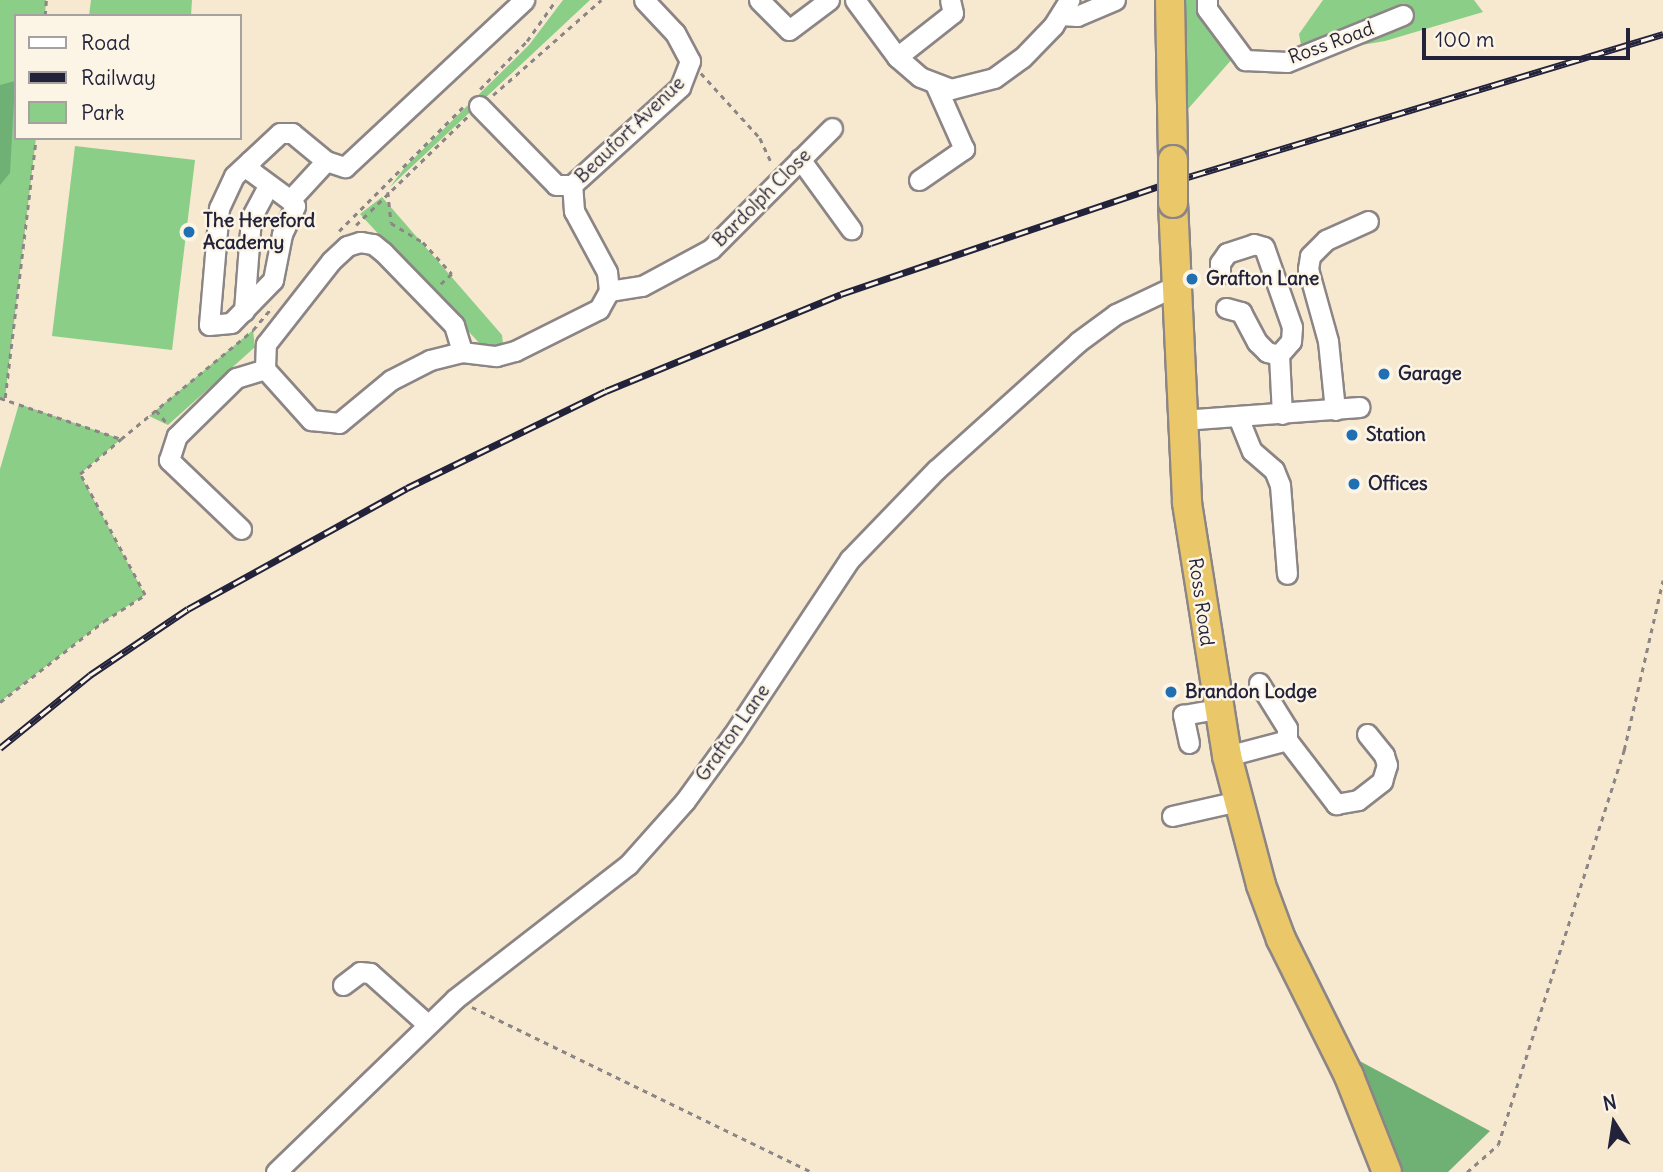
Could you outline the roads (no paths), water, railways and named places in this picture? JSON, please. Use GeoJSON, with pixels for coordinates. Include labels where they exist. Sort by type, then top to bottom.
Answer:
{"type":"FeatureCollection","features":[{"type":"Feature","properties":{"kind":"highway","name":"Ross Road"},"geometry":{"type":"LineString","coordinates":[[1170,0],[1175,286],[1187,503],[1218,709],[1238,801],[1280,939],[1349,1076],[1387,1172]]}},
{"type":"Feature","properties":{"kind":"street"},"geometry":{"type":"LineString","coordinates":[[250,161],[251,171],[295,206],[282,234],[273,280],[244,311],[225,326],[209,325],[207,321],[219,208],[234,176],[250,161],[280,133],[292,133],[326,161],[345,167],[523,0]]}},
{"type":"Feature","properties":{"kind":"street","name":"Beaufort Avenue"},"geometry":{"type":"LineString","coordinates":[[609,291],[607,272],[574,212],[572,185],[680,87],[690,61],[675,33],[644,0]]}},
{"type":"Feature","properties":{"kind":"street"},"geometry":{"type":"LineString","coordinates":[[759,0],[789,30],[829,0]]}},
{"type":"Feature","properties":{"kind":"street"},"geometry":{"type":"LineString","coordinates":[[855,0],[897,57],[936,86],[964,149],[919,180]]}},
{"type":"Feature","properties":{"kind":"street"},"geometry":{"type":"LineString","coordinates":[[897,57],[953,13],[950,0]]}},
{"type":"Feature","properties":{"kind":"street"},"geometry":{"type":"LineString","coordinates":[[936,86],[969,87],[994,78],[1038,43],[1065,8],[1077,16],[1115,0]]}},
{"type":"Feature","properties":{"kind":"street","name":"Ross Road"},"geometry":{"type":"LineString","coordinates":[[1208,0],[1207,9],[1245,60],[1287,62],[1403,15]]}},
{"type":"Feature","properties":{"kind":"street"},"geometry":{"type":"LineString","coordinates":[[476,99],[556,185],[572,185]]}},
{"type":"Feature","properties":{"kind":"street","name":"Bardolph Close"},"geometry":{"type":"LineString","coordinates":[[609,291],[642,286],[711,249],[832,128]]}},
{"type":"Feature","properties":{"kind":"street"},"geometry":{"type":"LineString","coordinates":[[800,159],[850,229]]}},
{"type":"Feature","properties":{"kind":"street"},"geometry":{"type":"LineString","coordinates":[[290,200],[326,161]]}},
{"type":"Feature","properties":{"kind":"street"},"geometry":{"type":"LineString","coordinates":[[244,311],[251,218],[268,186]]}},
{"type":"Feature","properties":{"kind":"street"},"geometry":{"type":"LineString","coordinates":[[1335,410],[1328,341],[1308,269],[1310,256],[1326,240],[1368,221]]}},
{"type":"Feature","properties":{"kind":"street"},"geometry":{"type":"LineString","coordinates":[[463,352],[454,325],[373,244],[347,246],[265,344],[265,369],[311,420],[325,424],[351,415],[406,370],[463,352],[496,356],[515,351],[599,309],[609,291]]}},
{"type":"Feature","properties":{"kind":"street"},"geometry":{"type":"LineString","coordinates":[[1220,274],[1220,263],[1227,253],[1254,244],[1264,247],[1293,327],[1291,341],[1279,355],[1282,414]]}},
{"type":"Feature","properties":{"kind":"street","name":"Grafton Lane"},"geometry":{"type":"LineString","coordinates":[[276,1172],[455,999],[628,865],[685,801],[725,746],[850,559],[936,470],[1077,342],[1116,314],[1175,286]]}},
{"type":"Feature","properties":{"kind":"street"},"geometry":{"type":"LineString","coordinates":[[1226,308],[1241,312],[1262,347],[1279,355]]}},
{"type":"Feature","properties":{"kind":"street"},"geometry":{"type":"LineString","coordinates":[[241,529],[169,460],[177,436],[236,378],[265,369]]}},
{"type":"Feature","properties":{"kind":"street"},"geometry":{"type":"LineString","coordinates":[[1182,421],[1360,407]]}},
{"type":"Feature","properties":{"kind":"street"},"geometry":{"type":"LineString","coordinates":[[1238,417],[1252,451],[1274,470],[1279,485],[1287,575]]}},
{"type":"Feature","properties":{"kind":"street"},"geometry":{"type":"LineString","coordinates":[[1259,683],[1287,728],[1287,740],[1331,800],[1342,806],[1374,790],[1386,774],[1384,755],[1367,734]]}},
{"type":"Feature","properties":{"kind":"street"},"geometry":{"type":"LineString","coordinates":[[1189,743],[1183,715],[1218,709]]}},
{"type":"Feature","properties":{"kind":"street"},"geometry":{"type":"LineString","coordinates":[[1227,756],[1287,740]]}},
{"type":"Feature","properties":{"kind":"street"},"geometry":{"type":"LineString","coordinates":[[1172,816],[1238,801]]}},
{"type":"Feature","properties":{"kind":"street"},"geometry":{"type":"LineString","coordinates":[[344,985],[360,972],[370,974],[427,1024]]}},
{"type":"Feature","properties":{"kind":"railway"},"geometry":{"type":"LineString","coordinates":[[0,748],[90,675],[188,609],[407,488],[606,391],[841,294],[1168,183],[1663,34]]}},
{"type":"Feature","properties":{"kind":"place","name":"The Hereford Academy"},"geometry":{"type":"Point","coordinates":[189,232]}},
{"type":"Feature","properties":{"kind":"place","name":"Grafton Lane"},"geometry":{"type":"Point","coordinates":[1192,279]}},
{"type":"Feature","properties":{"kind":"place","name":"Garage"},"geometry":{"type":"Point","coordinates":[1384,374]}},
{"type":"Feature","properties":{"kind":"place","name":"Station"},"geometry":{"type":"Point","coordinates":[1352,435]}},
{"type":"Feature","properties":{"kind":"place","name":"Offices"},"geometry":{"type":"Point","coordinates":[1354,484]}},
{"type":"Feature","properties":{"kind":"place","name":"Brandon Lodge"},"geometry":{"type":"Point","coordinates":[1171,692]}}]}
